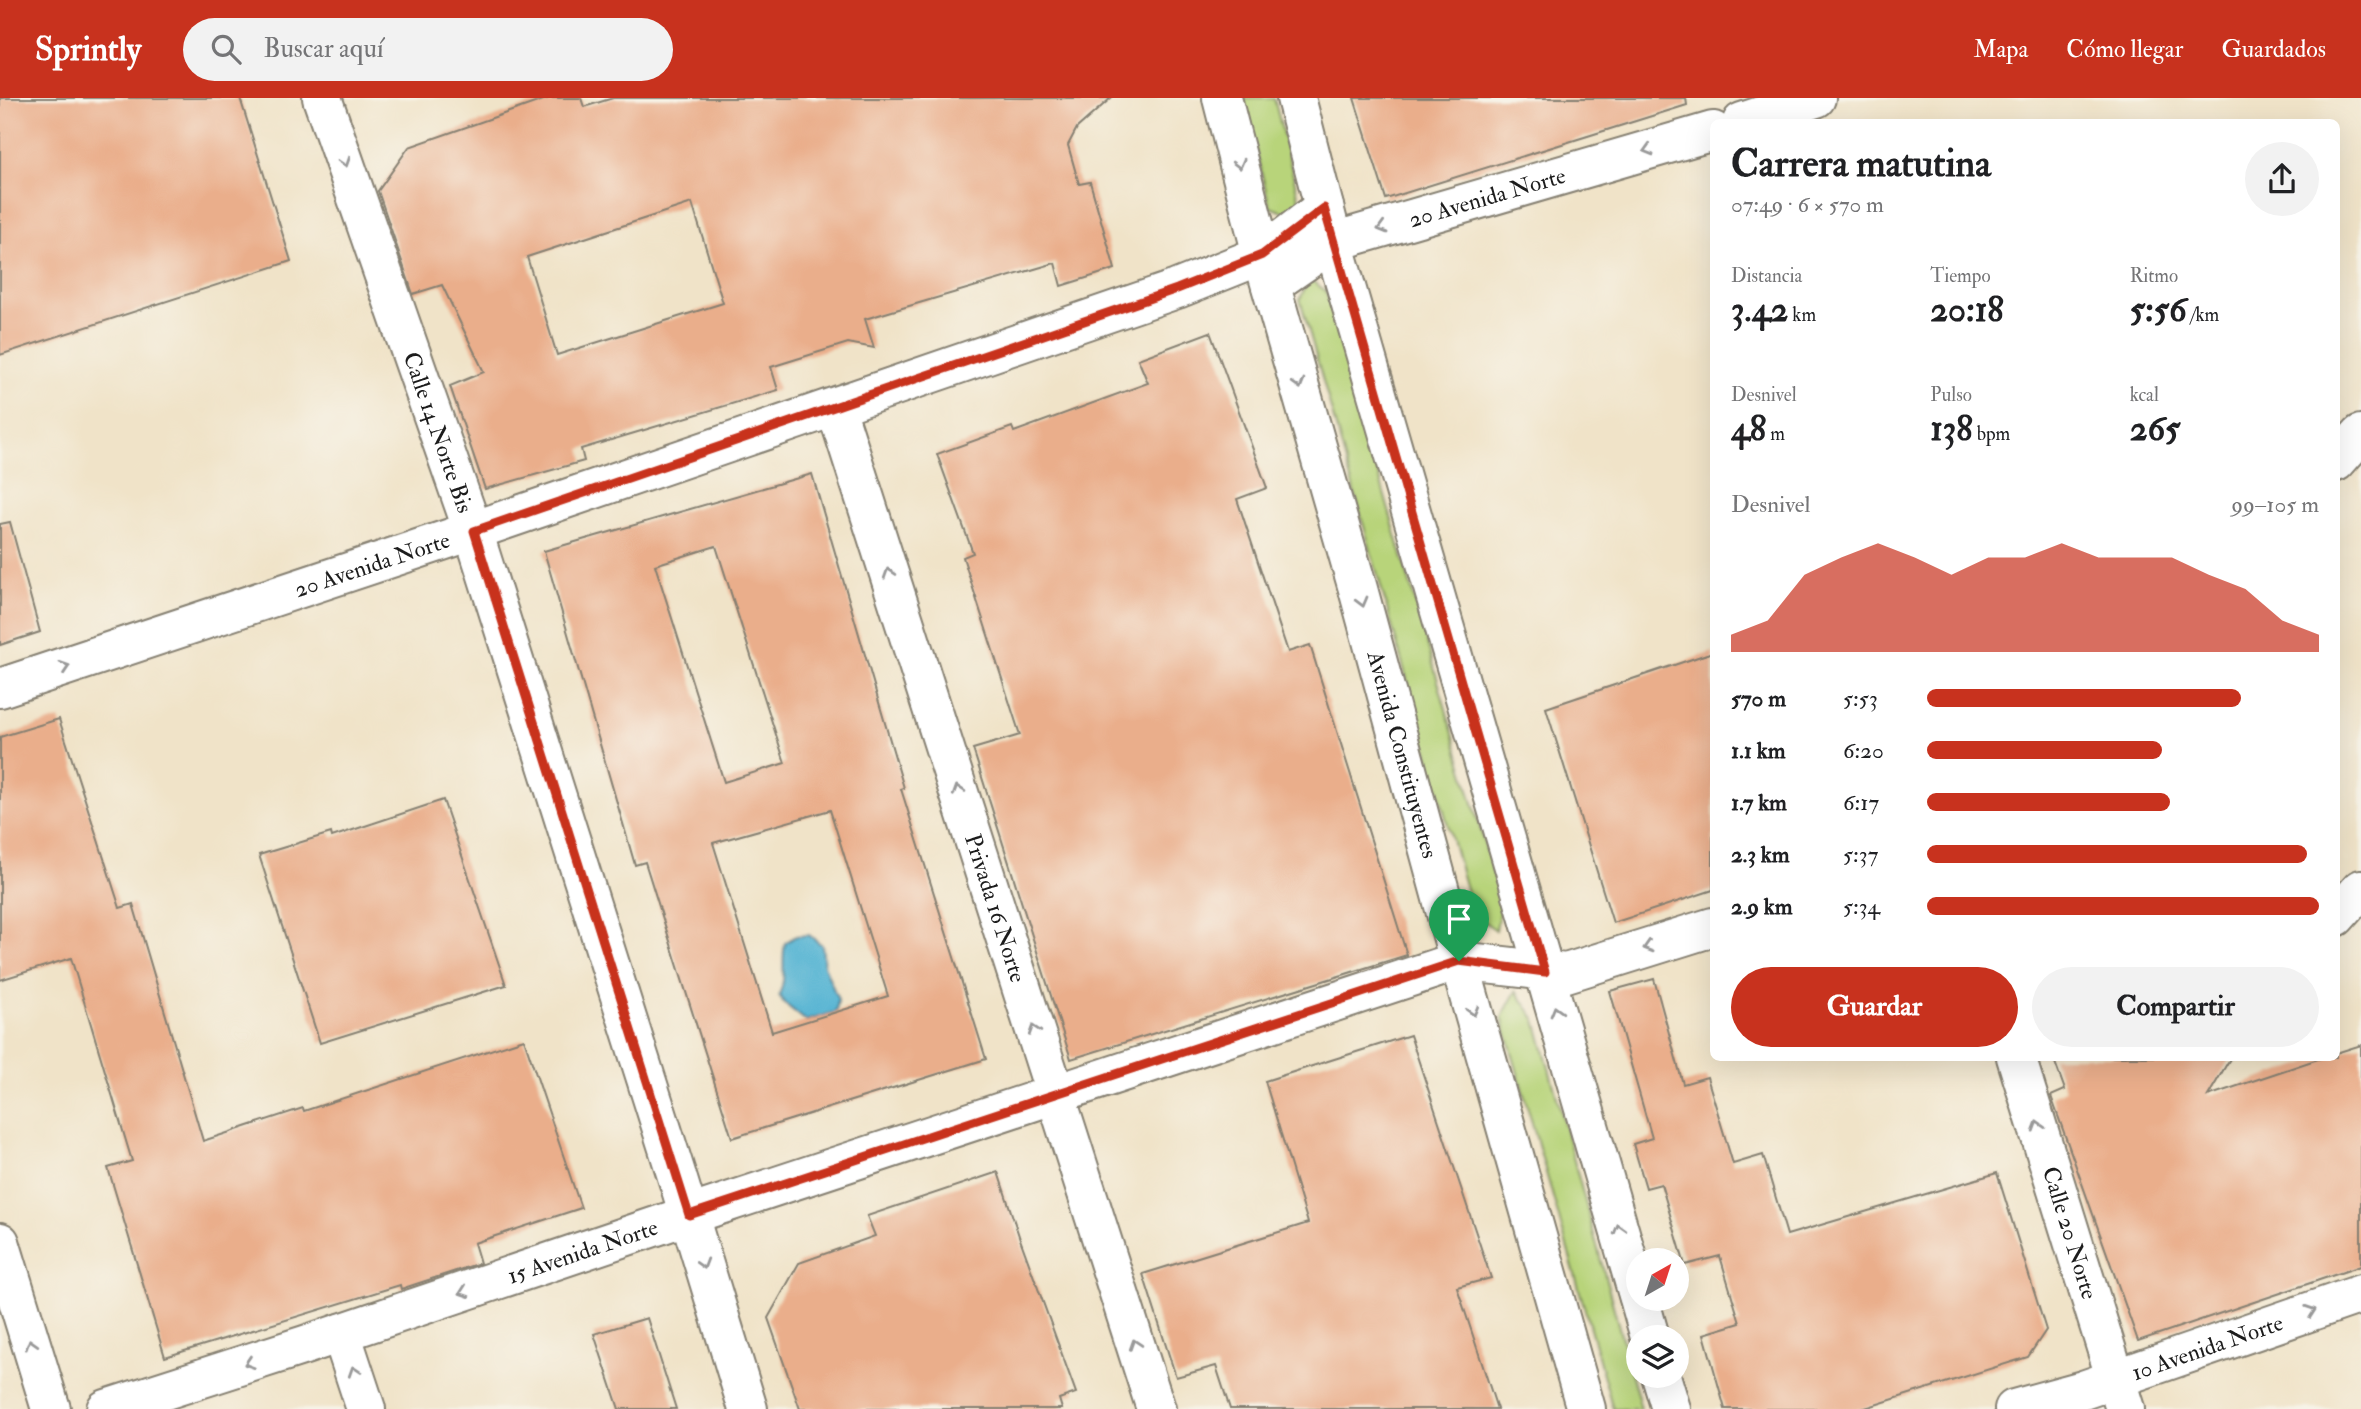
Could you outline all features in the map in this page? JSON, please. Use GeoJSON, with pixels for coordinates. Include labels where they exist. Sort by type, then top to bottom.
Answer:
{"type":"FeatureCollection","features":[{"type":"Feature","properties":{"kind":"street","name":"Avenida Constituyentes"},"geometry":{"type":"LineString","coordinates":[[1222,98],[1266,270],[1358,589],[1459,961],[1586,1409]]}},
{"type":"Feature","properties":{"kind":"street"},"geometry":{"type":"LineString","coordinates":[[1296,98],[1329,225],[1626,1252]]}},
{"type":"Feature","properties":{"kind":"street"},"geometry":{"type":"LineString","coordinates":[[1729,98],[1739,119]]}},
{"type":"Feature","properties":{"kind":"street"},"geometry":{"type":"LineString","coordinates":[[1750,119],[1816,98]]}},
{"type":"Feature","properties":{"kind":"street","name":"Calle 14 Norte Bis"},"geometry":{"type":"LineString","coordinates":[[330,100],[474,531],[748,1409]]}},
{"type":"Feature","properties":{"kind":"street","name":"20 Avenida Norte"},"geometry":{"type":"LineString","coordinates":[[0,688],[474,531],[1164,293],[1266,270],[1329,225],[1710,132]]}},
{"type":"Feature","properties":{"kind":"street","name":"Privada 16 Norte"},"geometry":{"type":"LineString","coordinates":[[836,408],[1156,1409]]}},
{"type":"Feature","properties":{"kind":"street"},"geometry":{"type":"LineString","coordinates":[[2340,913],[2361,889]]}},
{"type":"Feature","properties":{"kind":"street"},"geometry":{"type":"LineString","coordinates":[[1459,961],[1566,974],[1710,928]]}},
{"type":"Feature","properties":{"kind":"street","name":"15 Avenida Norte"},"geometry":{"type":"LineString","coordinates":[[106,1409],[1459,961]]}},
{"type":"Feature","properties":{"kind":"street","name":"Calle 20 Norte"},"geometry":{"type":"LineString","coordinates":[[2017,1061],[2120,1394]]}},
{"type":"Feature","properties":{"kind":"street"},"geometry":{"type":"LineString","coordinates":[[0,1242],[51,1409]]}},
{"type":"Feature","properties":{"kind":"street","name":"10 Avenida Norte"},"geometry":{"type":"LineString","coordinates":[[2014,1409],[2120,1394],[2361,1294]]}},
{"type":"Feature","properties":{"kind":"street"},"geometry":{"type":"LineString","coordinates":[[341,1333],[366,1409]]}},
{"type":"Feature","properties":{"kind":"street"},"geometry":{"type":"LineString","coordinates":[[1665,1388],[1671,1409]]}},
{"type":"Feature","properties":{"kind":"green space"},"geometry":{"type":"Polygon","coordinates":[[[1243,98],[1274,98],[1299,199],[1289,214],[1270,207],[1243,98]]]}},
{"type":"Feature","properties":{"kind":"green space"},"geometry":{"type":"Polygon","coordinates":[[[1309,279],[1326,291],[1501,901],[1496,930],[1473,914],[1300,299],[1309,279]]]}},
{"type":"Feature","properties":{"kind":"green space"},"geometry":{"type":"Polygon","coordinates":[[[1516,991],[1536,1020],[1626,1353],[1626,1388],[1635,1388],[1641,1409],[1613,1409],[1502,1017],[1516,991]]]}},
{"type":"Feature","properties":{"kind":"water"},"geometry":{"type":"Polygon","coordinates":[[[809,935],[822,945],[824,965],[838,1000],[836,1012],[806,1021],[784,1003],[779,995],[783,982],[785,943],[796,936],[809,935]]]}},
{"type":"Feature","properties":{"kind":"building"},"geometry":{"type":"Polygon","coordinates":[[[0,98],[240,98],[291,261],[0,355],[0,98]]]}},
{"type":"Feature","properties":{"kind":"building"},"geometry":{"type":"Polygon","coordinates":[[[549,98],[581,98],[584,107],[613,98],[1111,98],[1077,128],[1068,145],[1079,184],[1090,182],[1115,269],[1061,286],[1055,263],[865,319],[874,348],[848,343],[771,367],[778,390],[581,449],[584,461],[485,489],[450,386],[484,372],[442,285],[413,294],[378,191],[409,147],[549,98]],[[692,203],[527,257],[557,355],[723,303],[692,203]]]}},
{"type":"Feature","properties":{"kind":"building"},"geometry":{"type":"Polygon","coordinates":[[[1354,98],[1686,98],[1687,105],[1386,199],[1354,98]]]}},
{"type":"Feature","properties":{"kind":"building"},"geometry":{"type":"Polygon","coordinates":[[[1210,332],[1267,488],[1237,499],[1288,652],[1310,645],[1407,955],[1071,1059],[973,749],[1020,735],[963,557],[973,553],[937,454],[1012,427],[1014,432],[1148,383],[1138,359],[1210,332]]]}},
{"type":"Feature","properties":{"kind":"building"},"geometry":{"type":"Polygon","coordinates":[[[812,474],[904,788],[901,789],[986,1059],[732,1138],[645,862],[635,865],[544,551],[812,474]],[[716,546],[655,565],[724,782],[785,763],[716,546]],[[830,810],[713,843],[772,1032],[888,996],[830,810]]]}},
{"type":"Feature","properties":{"kind":"building"},"geometry":{"type":"Polygon","coordinates":[[[10,522],[40,632],[0,645],[0,524],[10,522]]]}},
{"type":"Feature","properties":{"kind":"building"},"geometry":{"type":"Polygon","coordinates":[[[1710,653],[1710,891],[1613,923],[1546,708],[1710,653]]]}},
{"type":"Feature","properties":{"kind":"building"},"geometry":{"type":"Polygon","coordinates":[[[59,719],[120,908],[133,904],[203,1141],[524,1039],[581,1208],[474,1243],[480,1263],[401,1289],[400,1285],[165,1357],[108,1168],[132,1161],[71,958],[0,980],[0,737],[59,719]]]}},
{"type":"Feature","properties":{"kind":"building"},"geometry":{"type":"Polygon","coordinates":[[[443,800],[506,985],[320,1043],[259,855],[331,833],[332,837],[443,800]]]}},
{"type":"Feature","properties":{"kind":"building"},"geometry":{"type":"Polygon","coordinates":[[[1654,979],[1683,1084],[1707,1077],[1733,1164],[1763,1155],[1787,1235],[1997,1173],[2046,1330],[2028,1357],[1862,1409],[1725,1409],[1704,1334],[1740,1323],[1720,1256],[1689,1264],[1689,1248],[1680,1248],[1661,1184],[1646,1188],[1633,1144],[1652,1138],[1610,991],[1654,979]]]}},
{"type":"Feature","properties":{"kind":"building"},"geometry":{"type":"Polygon","coordinates":[[[1410,1035],[1491,1278],[1457,1287],[1497,1409],[1230,1409],[1216,1366],[1176,1377],[1143,1274],[1308,1223],[1265,1081],[1410,1035]]]}},
{"type":"Feature","properties":{"kind":"building"},"geometry":{"type":"Polygon","coordinates":[[[2361,1045],[2361,1266],[2138,1341],[2051,1096],[2065,1090],[2054,1061],[2229,1061],[2208,1096],[2312,1061],[2340,1061],[2340,1052],[2361,1045]]]}},
{"type":"Feature","properties":{"kind":"building"},"geometry":{"type":"Polygon","coordinates":[[[998,1172],[1076,1393],[1059,1399],[1062,1409],[800,1409],[768,1318],[799,1263],[875,1236],[867,1216],[998,1172]]]}},
{"type":"Feature","properties":{"kind":"building"},"geometry":{"type":"Polygon","coordinates":[[[647,1318],[676,1409],[619,1409],[594,1334],[647,1318]]]}},
{"type":"Feature","properties":{"kind":"route"},"geometry":{"type":"LineString","coordinates":[[1324,208],[1545,972],[1459,961],[689,1215],[474,531],[1177,289],[1262,255],[1324,208]]}}]}
